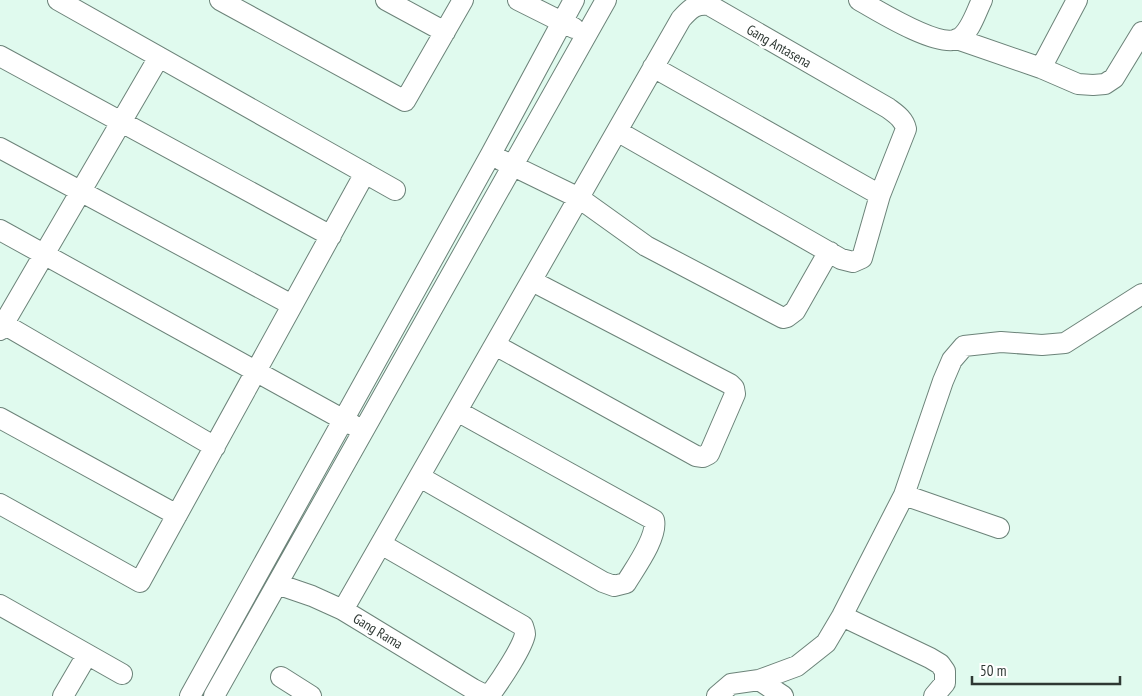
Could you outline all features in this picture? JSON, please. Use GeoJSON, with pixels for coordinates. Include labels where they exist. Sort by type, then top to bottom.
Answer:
{"type":"FeatureCollection","features":[{"type":"Feature","properties":{"kind":"street"},"geometry":{"type":"LineString","coordinates":[[58,0],[395,190]]}},
{"type":"Feature","properties":{"kind":"street"},"geometry":{"type":"LineString","coordinates":[[220,0],[405,101],[463,0]]}},
{"type":"Feature","properties":{"kind":"street"},"geometry":{"type":"LineString","coordinates":[[386,0],[445,32]]}},
{"type":"Feature","properties":{"kind":"street"},"geometry":{"type":"LineString","coordinates":[[518,0],[586,35]]}},
{"type":"Feature","properties":{"kind":"street"},"geometry":{"type":"LineString","coordinates":[[190,696],[491,154],[574,0]]}},
{"type":"Feature","properties":{"kind":"street"},"geometry":{"type":"LineString","coordinates":[[859,0],[932,38],[944,41],[957,39],[1041,68],[1078,84],[1094,86],[1105,84],[1114,78],[1142,32]]}},
{"type":"Feature","properties":{"kind":"street"},"geometry":{"type":"LineString","coordinates":[[957,39],[966,32],[982,0]]}},
{"type":"Feature","properties":{"kind":"street"},"geometry":{"type":"LineString","coordinates":[[1041,68],[1077,0]]}},
{"type":"Feature","properties":{"kind":"street"},"geometry":{"type":"LineString","coordinates":[[214,696],[586,35],[601,2]]}},
{"type":"Feature","properties":{"kind":"street","name":"Gang Antasena"},"geometry":{"type":"LineString","coordinates":[[653,67],[681,19],[691,8],[701,4],[709,5],[899,117],[906,129],[880,195]]}},
{"type":"Feature","properties":{"kind":"street"},"geometry":{"type":"LineString","coordinates":[[0,56],[331,236]]}},
{"type":"Feature","properties":{"kind":"street"},"geometry":{"type":"LineString","coordinates":[[159,57],[1,325],[214,447]]}},
{"type":"Feature","properties":{"kind":"street"},"geometry":{"type":"LineString","coordinates":[[344,610],[653,67],[880,195],[862,258],[848,262],[617,131]]}},
{"type":"Feature","properties":{"kind":"street"},"geometry":{"type":"LineString","coordinates":[[0,148],[292,305]]}},
{"type":"Feature","properties":{"kind":"street"},"geometry":{"type":"LineString","coordinates":[[491,154],[511,167],[579,198],[646,246],[783,318],[795,311],[830,252]]}},
{"type":"Feature","properties":{"kind":"street"},"geometry":{"type":"LineString","coordinates":[[0,504],[140,582],[365,173]]}},
{"type":"Feature","properties":{"kind":"street"},"geometry":{"type":"LineString","coordinates":[[0,230],[363,431]]}},
{"type":"Feature","properties":{"kind":"street"},"geometry":{"type":"LineString","coordinates":[[495,344],[696,456],[703,457],[709,454],[736,394],[730,384],[532,281]]}},
{"type":"Feature","properties":{"kind":"street"},"geometry":{"type":"LineString","coordinates":[[718,696],[731,684],[759,680],[797,666],[826,643],[842,616],[904,495],[943,380],[952,360],[964,346],[1001,342],[1042,345],[1065,342],[1142,294]]}},
{"type":"Feature","properties":{"kind":"street"},"geometry":{"type":"LineString","coordinates":[[420,477],[603,582],[614,586],[626,583],[651,538],[655,526],[654,520],[457,411]]}},
{"type":"Feature","properties":{"kind":"street"},"geometry":{"type":"LineString","coordinates":[[0,418],[177,515]]}},
{"type":"Feature","properties":{"kind":"street"},"geometry":{"type":"LineString","coordinates":[[904,495],[999,528]]}},
{"type":"Feature","properties":{"kind":"street","name":"Gang Rama"},"geometry":{"type":"LineString","coordinates":[[277,584],[344,610],[473,689],[484,694],[492,692],[522,641],[525,633],[523,626],[381,544]]}},
{"type":"Feature","properties":{"kind":"street"},"geometry":{"type":"LineString","coordinates":[[0,605],[122,674]]}},
{"type":"Feature","properties":{"kind":"street"},"geometry":{"type":"LineString","coordinates":[[842,616],[940,664],[945,671],[945,683],[934,696]]}},
{"type":"Feature","properties":{"kind":"street"},"geometry":{"type":"LineString","coordinates":[[64,696],[86,655]]}},
{"type":"Feature","properties":{"kind":"street"},"geometry":{"type":"LineString","coordinates":[[281,678],[306,695]]}},
{"type":"Feature","properties":{"kind":"street"},"geometry":{"type":"LineString","coordinates":[[759,680],[784,696]]}}]}
